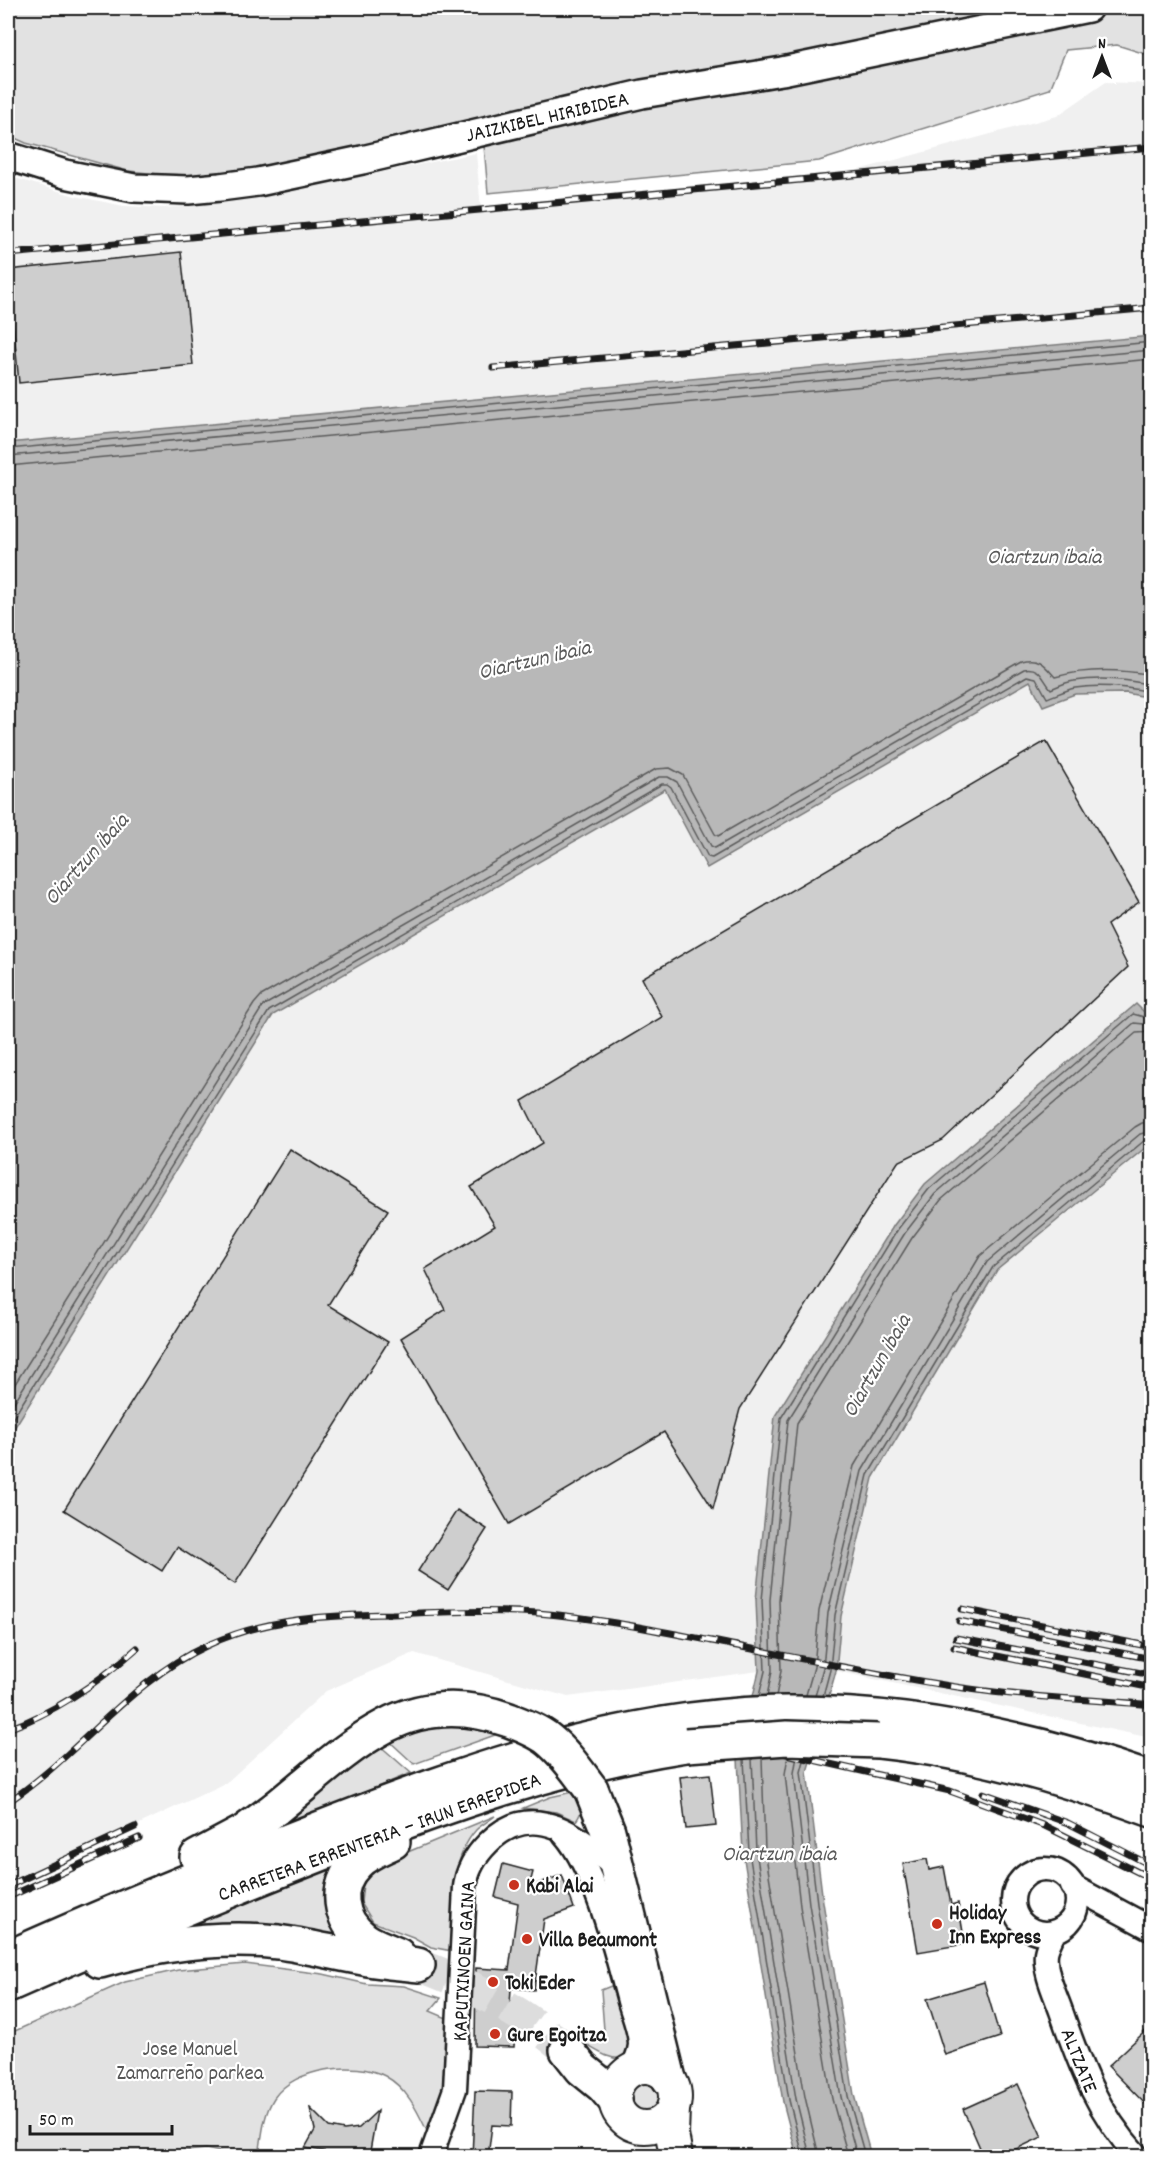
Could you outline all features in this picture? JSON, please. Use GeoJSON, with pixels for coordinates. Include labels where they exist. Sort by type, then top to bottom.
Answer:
{"type":"FeatureCollection","features":[{"type":"Feature","properties":{"kind":"main road"},"geometry":{"type":"LineString","coordinates":[[112,1911],[150,1881],[244,1832],[366,1737],[386,1725],[412,1715],[435,1710],[471,1710],[489,1713],[522,1724],[549,1740],[573,1765],[591,1789],[608,1831],[671,2094],[672,2134],[676,2157]]}},
{"type":"Feature","properties":{"kind":"main road"},"geometry":{"type":"LineString","coordinates":[[936,1724],[992,1719],[1152,1756]]}},
{"type":"Feature","properties":{"kind":"main road","name":"CARRETERA ERRENTERIA – IRUN ERREPIDEA"},"geometry":{"type":"LineString","coordinates":[[11,1974],[112,1911],[378,1806],[467,1774],[537,1751],[629,1729],[787,1738],[936,1724],[1034,1745],[1152,1780]]}},
{"type":"Feature","properties":{"kind":"main road","name":"CARRETERA ERRENTERIA – IRUN ERREPIDEA"},"geometry":{"type":"LineString","coordinates":[[879,1729],[932,1747],[1028,1769],[1152,1810]]}},
{"type":"Feature","properties":{"kind":"main road","name":"CARRETERA ERRENTERIA – IRUN ERREPIDEA"},"geometry":{"type":"LineString","coordinates":[[11,1974],[444,1808],[544,1775],[634,1753],[685,1732]]}},
{"type":"Feature","properties":{"kind":"main road"},"geometry":{"type":"LineString","coordinates":[[1028,1769],[1152,1831]]}},
{"type":"Feature","properties":{"kind":"main road"},"geometry":{"type":"LineString","coordinates":[[11,1974],[62,1977],[98,1962],[132,1952],[210,1941],[277,1942],[368,1959],[418,1965],[365,1940],[348,1922],[342,1908],[341,1893],[345,1879],[357,1863],[444,1808]]}},
{"type":"Feature","properties":{"kind":"main road"},"geometry":{"type":"LineString","coordinates":[[642,2127],[657,2124],[669,2115],[671,2094],[654,2068],[642,2067],[624,2081],[621,2115],[627,2121],[642,2127],[661,2140],[676,2157]]}},
{"type":"Feature","properties":{"kind":"street","name":"JAIZKIBEL HIRIBIDEA"},"geometry":{"type":"LineString","coordinates":[[8,156],[66,174],[134,188],[188,190],[258,182],[642,94],[782,71],[1088,8]]}},
{"type":"Feature","properties":{"kind":"street","name":"KAPUTXINOEN GAINA"},"geometry":{"type":"LineString","coordinates":[[431,2157],[455,2089],[465,1887],[468,1871],[485,1845],[508,1827],[537,1822],[557,1827],[590,1846],[619,1873]]}},
{"type":"Feature","properties":{"kind":"street"},"geometry":{"type":"LineString","coordinates":[[557,1827],[575,1848],[585,1867],[608,1927],[639,2039],[638,2055],[624,2081]]}},
{"type":"Feature","properties":{"kind":"street"},"geometry":{"type":"LineString","coordinates":[[1046,1953],[1063,1926],[1076,1910],[1077,1900],[1072,1886],[1062,1874],[1052,1870],[1031,1872],[1016,1887],[1013,1897],[1017,1918],[1024,1926],[1034,1931],[1044,1933],[1063,1926],[1095,1914],[1130,1916]]}},
{"type":"Feature","properties":{"kind":"street"},"geometry":{"type":"LineString","coordinates":[[1072,1886],[1152,1929]]}},
{"type":"Feature","properties":{"kind":"street","name":"ALTZATE"},"geometry":{"type":"LineString","coordinates":[[1024,1926],[1046,1953],[1048,1974],[1087,2081],[1118,2134],[1137,2157]]}},
{"type":"Feature","properties":{"kind":"shaded area"},"geometry":{"type":"Polygon","coordinates":[[[1106,82],[1151,84],[1151,336],[8,443],[8,176],[75,196],[124,206],[164,208],[250,199],[476,153],[481,209],[840,175],[1057,116],[1106,82]]]}},
{"type":"Feature","properties":{"kind":"shaded area"},"geometry":{"type":"Polygon","coordinates":[[[1030,681],[1043,706],[1075,694],[1126,693],[1151,698],[1151,1004],[1143,1011],[1136,1004],[925,1184],[894,1225],[775,1416],[756,1600],[759,1671],[568,1697],[414,1653],[326,1691],[226,1783],[8,1886],[8,1438],[273,1015],[665,789],[708,868],[1030,681]]]}},
{"type":"Feature","properties":{"kind":"shaded area"},"geometry":{"type":"Polygon","coordinates":[[[1151,1143],[1151,1738],[836,1671],[841,1616],[873,1478],[997,1270],[1151,1143]]]}},
{"type":"Feature","properties":{"kind":"green space"},"geometry":{"type":"Polygon","coordinates":[[[8,8],[1151,8],[1152,56],[1117,45],[1066,50],[1050,89],[819,161],[488,193],[482,122],[271,165],[189,177],[128,171],[26,143],[8,135],[8,8]]]}},
{"type":"Feature","properties":{"kind":"green space"},"geometry":{"type":"Polygon","coordinates":[[[434,1721],[509,1730],[414,1764],[387,1739],[434,1721]]]}},
{"type":"Feature","properties":{"kind":"green space"},"geometry":{"type":"Polygon","coordinates":[[[378,1744],[411,1773],[312,1814],[258,1833],[378,1744]]]}},
{"type":"Feature","properties":{"kind":"green space"},"geometry":{"type":"Polygon","coordinates":[[[577,1791],[582,1806],[576,1821],[556,1812],[523,1808],[550,1797],[577,1791]]]}},
{"type":"Feature","properties":{"kind":"green space"},"geometry":{"type":"Polygon","coordinates":[[[495,1816],[476,1830],[461,1856],[454,1888],[452,1951],[431,1947],[413,1937],[373,1922],[361,1903],[363,1884],[375,1869],[398,1856],[495,1816]]]}},
{"type":"Feature","properties":{"kind":"green space"},"geometry":{"type":"Polygon","coordinates":[[[343,1860],[348,1937],[147,1942],[343,1860]]]}},
{"type":"Feature","properties":{"kind":"green space","name":"Jose Manuel Zamarreño parkea"},"geometry":{"type":"Polygon","coordinates":[[[245,1964],[323,1974],[367,1984],[404,1986],[441,1998],[430,2011],[449,2019],[442,2092],[427,2131],[410,2100],[393,2081],[372,2071],[342,2068],[310,2074],[283,2088],[274,2098],[267,2112],[259,2156],[228,2156],[206,2149],[167,2153],[132,2152],[103,2156],[8,2156],[8,2034],[125,1982],[178,1970],[245,1964]]]}},
{"type":"Feature","properties":{"kind":"green space"},"geometry":{"type":"Polygon","coordinates":[[[616,1984],[632,2043],[626,2058],[620,2059],[605,2055],[585,2044],[604,2030],[601,1990],[616,1984]]]}},
{"type":"Feature","properties":{"kind":"green space"},"geometry":{"type":"Polygon","coordinates":[[[646,2080],[657,2085],[662,2096],[657,2107],[646,2112],[635,2107],[630,2096],[635,2085],[646,2080]]]}},
{"type":"Feature","properties":{"kind":"water","name":"Oiartzun ibaia"},"geometry":{"type":"Polygon","coordinates":[[[1151,336],[1151,698],[1126,693],[1075,694],[1043,706],[1030,681],[707,868],[665,789],[273,1015],[8,1438],[8,443],[1151,336]]]}},
{"type":"Feature","properties":{"kind":"water","name":"Oiartzun ibaia"},"geometry":{"type":"Polygon","coordinates":[[[1136,1004],[1143,1011],[1151,1004],[1151,1143],[997,1270],[873,1478],[841,1616],[836,1671],[807,1772],[823,1902],[854,2095],[871,2156],[797,2156],[783,2102],[743,1853],[738,1759],[759,1671],[756,1600],[775,1416],[894,1225],[925,1184],[1136,1004]]]}},
{"type":"Feature","properties":{"kind":"building"},"geometry":{"type":"Polygon","coordinates":[[[181,252],[193,365],[19,383],[8,270],[181,252]]]}},
{"type":"Feature","properties":{"kind":"building"},"geometry":{"type":"Polygon","coordinates":[[[1046,741],[1139,902],[1107,925],[1128,967],[943,1140],[898,1162],[740,1409],[713,1509],[664,1432],[509,1524],[401,1338],[445,1310],[425,1269],[495,1226],[471,1187],[543,1143],[522,1101],[662,1017],[642,978],[1046,741]]]}},
{"type":"Feature","properties":{"kind":"building"},"geometry":{"type":"Polygon","coordinates":[[[290,1149],[388,1210],[328,1305],[388,1342],[235,1584],[177,1547],[162,1571],[64,1510],[290,1149]]]}},
{"type":"Feature","properties":{"kind":"building"},"geometry":{"type":"Polygon","coordinates":[[[457,1510],[487,1529],[448,1590],[418,1571],[457,1510]]]}},
{"type":"Feature","properties":{"kind":"building"},"geometry":{"type":"Polygon","coordinates":[[[710,1774],[716,1826],[686,1829],[680,1777],[710,1774]]]}},
{"type":"Feature","properties":{"kind":"building","name":"Holiday Inn Express"},"geometry":{"type":"Polygon","coordinates":[[[927,1859],[929,1870],[944,1867],[951,1905],[958,1903],[965,1944],[918,1952],[903,1864],[927,1859]]]}},
{"type":"Feature","properties":{"kind":"building"},"geometry":{"type":"Polygon","coordinates":[[[503,1864],[533,1872],[529,1887],[562,1875],[574,1908],[544,1919],[534,1990],[511,1988],[509,2021],[515,2021],[514,2047],[475,2046],[476,1968],[509,1970],[518,1903],[495,1897],[503,1864]]]}},
{"type":"Feature","properties":{"kind":"building"},"geometry":{"type":"Polygon","coordinates":[[[984,1982],[1000,2037],[945,2055],[927,1999],[984,1982]]]}},
{"type":"Feature","properties":{"kind":"building"},"geometry":{"type":"Polygon","coordinates":[[[1152,2025],[1152,2111],[1108,2066],[1152,2025]]]}},
{"type":"Feature","properties":{"kind":"building"},"geometry":{"type":"Polygon","coordinates":[[[1018,2084],[1042,2137],[999,2157],[984,2157],[963,2109],[1018,2084]]]}},
{"type":"Feature","properties":{"kind":"building"},"geometry":{"type":"Polygon","coordinates":[[[475,2091],[512,2092],[511,2126],[492,2125],[488,2157],[472,2157],[475,2091]]]}},
{"type":"Feature","properties":{"kind":"building"},"geometry":{"type":"Polygon","coordinates":[[[310,2108],[329,2127],[344,2130],[359,2128],[377,2111],[370,2151],[364,2152],[364,2157],[323,2157],[324,2151],[305,2148],[315,2130],[310,2108]]]}},
{"type":"Feature","properties":{"kind":"tunnel"},"geometry":{"type":"LineString","coordinates":[[418,1965],[459,1981],[497,2001],[533,2024],[567,2050]]}},
{"type":"Feature","properties":{"kind":"railway"},"geometry":{"type":"LineString","coordinates":[[8,254],[1152,147]]}},
{"type":"Feature","properties":{"kind":"railway"},"geometry":{"type":"LineString","coordinates":[[493,368],[1152,308]]}},
{"type":"Feature","properties":{"kind":"railway"},"geometry":{"type":"LineString","coordinates":[[962,1609],[1152,1647]]}},
{"type":"Feature","properties":{"kind":"railway"},"geometry":{"type":"LineString","coordinates":[[8,1802],[58,1763],[153,1678],[180,1660],[208,1645],[252,1629],[321,1617],[484,1611],[560,1615],[604,1621],[873,1673],[970,1689],[1152,1705]]}},
{"type":"Feature","properties":{"kind":"railway"},"geometry":{"type":"LineString","coordinates":[[959,1621],[1152,1659]]}},
{"type":"Feature","properties":{"kind":"railway"},"geometry":{"type":"LineString","coordinates":[[956,1638],[1152,1675]]}},
{"type":"Feature","properties":{"kind":"railway"},"geometry":{"type":"LineString","coordinates":[[954,1647],[1152,1688]]}},
{"type":"Feature","properties":{"kind":"railway"},"geometry":{"type":"LineString","coordinates":[[8,1729],[43,1714],[76,1695],[108,1673],[137,1648]]}},
{"type":"Feature","properties":{"kind":"railway"},"geometry":{"type":"LineString","coordinates":[[735,1733],[788,1746]]}},
{"type":"Feature","properties":{"kind":"railway"},"geometry":{"type":"LineString","coordinates":[[733,1742],[950,1791],[1045,1826],[1152,1879]]}},
{"type":"Feature","properties":{"kind":"railway"},"geometry":{"type":"LineString","coordinates":[[983,1793],[1068,1823],[1152,1866]]}},
{"type":"Feature","properties":{"kind":"railway"},"geometry":{"type":"LineString","coordinates":[[8,1886],[135,1827]]}},
{"type":"Feature","properties":{"kind":"railway"},"geometry":{"type":"LineString","coordinates":[[8,1897],[139,1838]]}},
{"type":"Feature","properties":{"kind":"place","name":"Kabi Alai"},"geometry":{"type":"Point","coordinates":[514,1885]}},
{"type":"Feature","properties":{"kind":"place","name":"Holiday Inn Express"},"geometry":{"type":"Point","coordinates":[937,1924]}},
{"type":"Feature","properties":{"kind":"place","name":"Villa Beaumont"},"geometry":{"type":"Point","coordinates":[527,1939]}},
{"type":"Feature","properties":{"kind":"place","name":"Toki Eder"},"geometry":{"type":"Point","coordinates":[493,1982]}},
{"type":"Feature","properties":{"kind":"place","name":"Gure Egoitza"},"geometry":{"type":"Point","coordinates":[495,2034]}}]}
